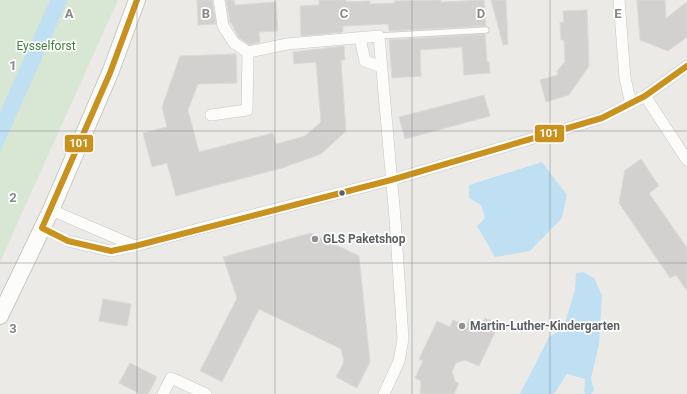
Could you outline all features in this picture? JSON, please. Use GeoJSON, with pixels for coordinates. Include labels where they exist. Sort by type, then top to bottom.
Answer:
{"type":"FeatureCollection","features":[{"type":"Feature","properties":{"kind":"street"},"geometry":{"type":"LineString","coordinates":[[0,316],[51,210],[110,72],[137,0]]}},
{"type":"Feature","properties":{"kind":"street"},"geometry":{"type":"LineString","coordinates":[[219,0],[223,26],[234,43],[248,52],[287,44],[379,36],[403,338],[399,361],[384,394]]}},
{"type":"Feature","properties":{"kind":"street"},"geometry":{"type":"LineString","coordinates":[[619,0],[625,78],[631,104]]}},
{"type":"Feature","properties":{"kind":"street"},"geometry":{"type":"LineString","coordinates":[[360,38],[365,61],[381,67]]}},
{"type":"Feature","properties":{"kind":"street"},"geometry":{"type":"LineString","coordinates":[[211,115],[248,110],[248,52]]}},
{"type":"Feature","properties":{"kind":"street"},"geometry":{"type":"LineString","coordinates":[[42,228],[68,241],[112,251],[135,246],[391,180],[602,118],[645,96],[687,66]]}},
{"type":"Feature","properties":{"kind":"street"},"geometry":{"type":"LineString","coordinates":[[645,96],[687,160]]}},
{"type":"Feature","properties":{"kind":"street"},"geometry":{"type":"LineString","coordinates":[[51,210],[135,246]]}},
{"type":"Feature","properties":{"kind":"street"},"geometry":{"type":"LineString","coordinates":[[163,394],[171,378],[206,394]]}},
{"type":"Feature","properties":{"kind":"lane"},"geometry":{"type":"LineString","coordinates":[[379,36],[486,30]]}},
{"type":"Feature","properties":{"kind":"green space","name":"Eysselforst"},"geometry":{"type":"Polygon","coordinates":[[[0,0],[118,0],[0,262],[0,0]]]}},
{"type":"Feature","properties":{"kind":"water"},"geometry":{"type":"Polygon","coordinates":[[[50,0],[68,0],[0,152],[0,112],[50,0]]]}},
{"type":"Feature","properties":{"kind":"water"},"geometry":{"type":"Polygon","coordinates":[[[542,162],[567,195],[562,218],[530,251],[495,257],[477,226],[485,218],[481,205],[469,198],[469,185],[542,162]]]}},
{"type":"Feature","properties":{"kind":"water"},"geometry":{"type":"Polygon","coordinates":[[[583,272],[594,278],[602,295],[599,345],[591,378],[594,390],[591,394],[586,394],[584,392],[585,379],[567,374],[554,394],[520,394],[549,337],[563,329],[575,290],[576,273],[583,272]]]}},
{"type":"Feature","properties":{"kind":"building"},"geometry":{"type":"Polygon","coordinates":[[[197,0],[212,0],[216,24],[198,25],[197,0]]]}},
{"type":"Feature","properties":{"kind":"building"},"geometry":{"type":"Polygon","coordinates":[[[226,0],[234,0],[235,5],[276,2],[278,31],[259,32],[260,42],[249,45],[239,38],[230,23],[226,0]]]}},
{"type":"Feature","properties":{"kind":"building"},"geometry":{"type":"Polygon","coordinates":[[[319,0],[346,0],[346,2],[370,1],[370,4],[395,3],[394,1],[441,0],[441,2],[484,0],[486,26],[389,31],[388,24],[343,26],[343,32],[301,36],[300,6],[319,5],[319,0]]]}},
{"type":"Feature","properties":{"kind":"building"},"geometry":{"type":"Polygon","coordinates":[[[491,0],[506,0],[508,44],[503,45],[491,0]]]}},
{"type":"Feature","properties":{"kind":"building"},"geometry":{"type":"Polygon","coordinates":[[[637,0],[665,0],[666,18],[687,2],[687,37],[668,51],[640,40],[637,0]]]}},
{"type":"Feature","properties":{"kind":"building"},"geometry":{"type":"Polygon","coordinates":[[[587,10],[589,66],[569,95],[546,102],[540,80],[558,75],[557,71],[565,62],[564,40],[561,40],[560,22],[564,22],[563,11],[587,10]]]}},
{"type":"Feature","properties":{"kind":"building"},"geometry":{"type":"Polygon","coordinates":[[[485,34],[487,62],[489,62],[490,73],[464,75],[462,47],[420,50],[421,76],[392,78],[389,40],[485,34]]]}},
{"type":"Feature","properties":{"kind":"building"},"geometry":{"type":"Polygon","coordinates":[[[344,46],[345,60],[341,60],[346,131],[321,154],[282,168],[176,196],[167,163],[152,167],[143,133],[167,127],[162,107],[180,56],[236,54],[237,83],[198,84],[188,110],[199,152],[273,133],[276,144],[305,136],[321,122],[316,62],[294,64],[293,52],[344,46]]]}},
{"type":"Feature","properties":{"kind":"building"},"geometry":{"type":"Polygon","coordinates":[[[484,95],[490,116],[405,139],[399,117],[484,95]]]}},
{"type":"Feature","properties":{"kind":"building"},"geometry":{"type":"Polygon","coordinates":[[[641,159],[659,186],[649,193],[687,248],[687,291],[676,275],[670,278],[619,203],[625,170],[641,159]]]}},
{"type":"Feature","properties":{"kind":"building"},"geometry":{"type":"Polygon","coordinates":[[[311,233],[359,256],[370,362],[357,388],[336,377],[344,362],[341,349],[259,309],[222,382],[200,371],[237,298],[223,257],[311,233]]]}},
{"type":"Feature","properties":{"kind":"building"},"geometry":{"type":"Polygon","coordinates":[[[103,299],[131,304],[127,326],[99,321],[103,299]]]}},
{"type":"Feature","properties":{"kind":"building"},"geometry":{"type":"Polygon","coordinates":[[[485,318],[499,324],[479,366],[465,360],[456,363],[452,372],[455,381],[459,383],[454,394],[420,394],[421,381],[415,378],[423,361],[419,359],[437,321],[450,327],[453,320],[466,326],[469,319],[482,325],[485,318]]]}},
{"type":"Feature","properties":{"kind":"building"},"geometry":{"type":"Polygon","coordinates":[[[130,363],[157,377],[148,394],[140,394],[119,383],[130,363]]]}},
{"type":"Feature","properties":{"kind":"transit line","name":"101"},"geometry":{"type":"LineString","coordinates":[[137,0],[110,73],[42,228],[68,241],[111,251],[391,180],[602,118],[645,96],[687,66]]}},
{"type":"Feature","properties":{"kind":"place","name":"GLS Paketshop"},"geometry":{"type":"Point","coordinates":[315,239]}},
{"type":"Feature","properties":{"kind":"place","name":"Martin-Luther-Kindergarten"},"geometry":{"type":"Point","coordinates":[462,326]}}]}
